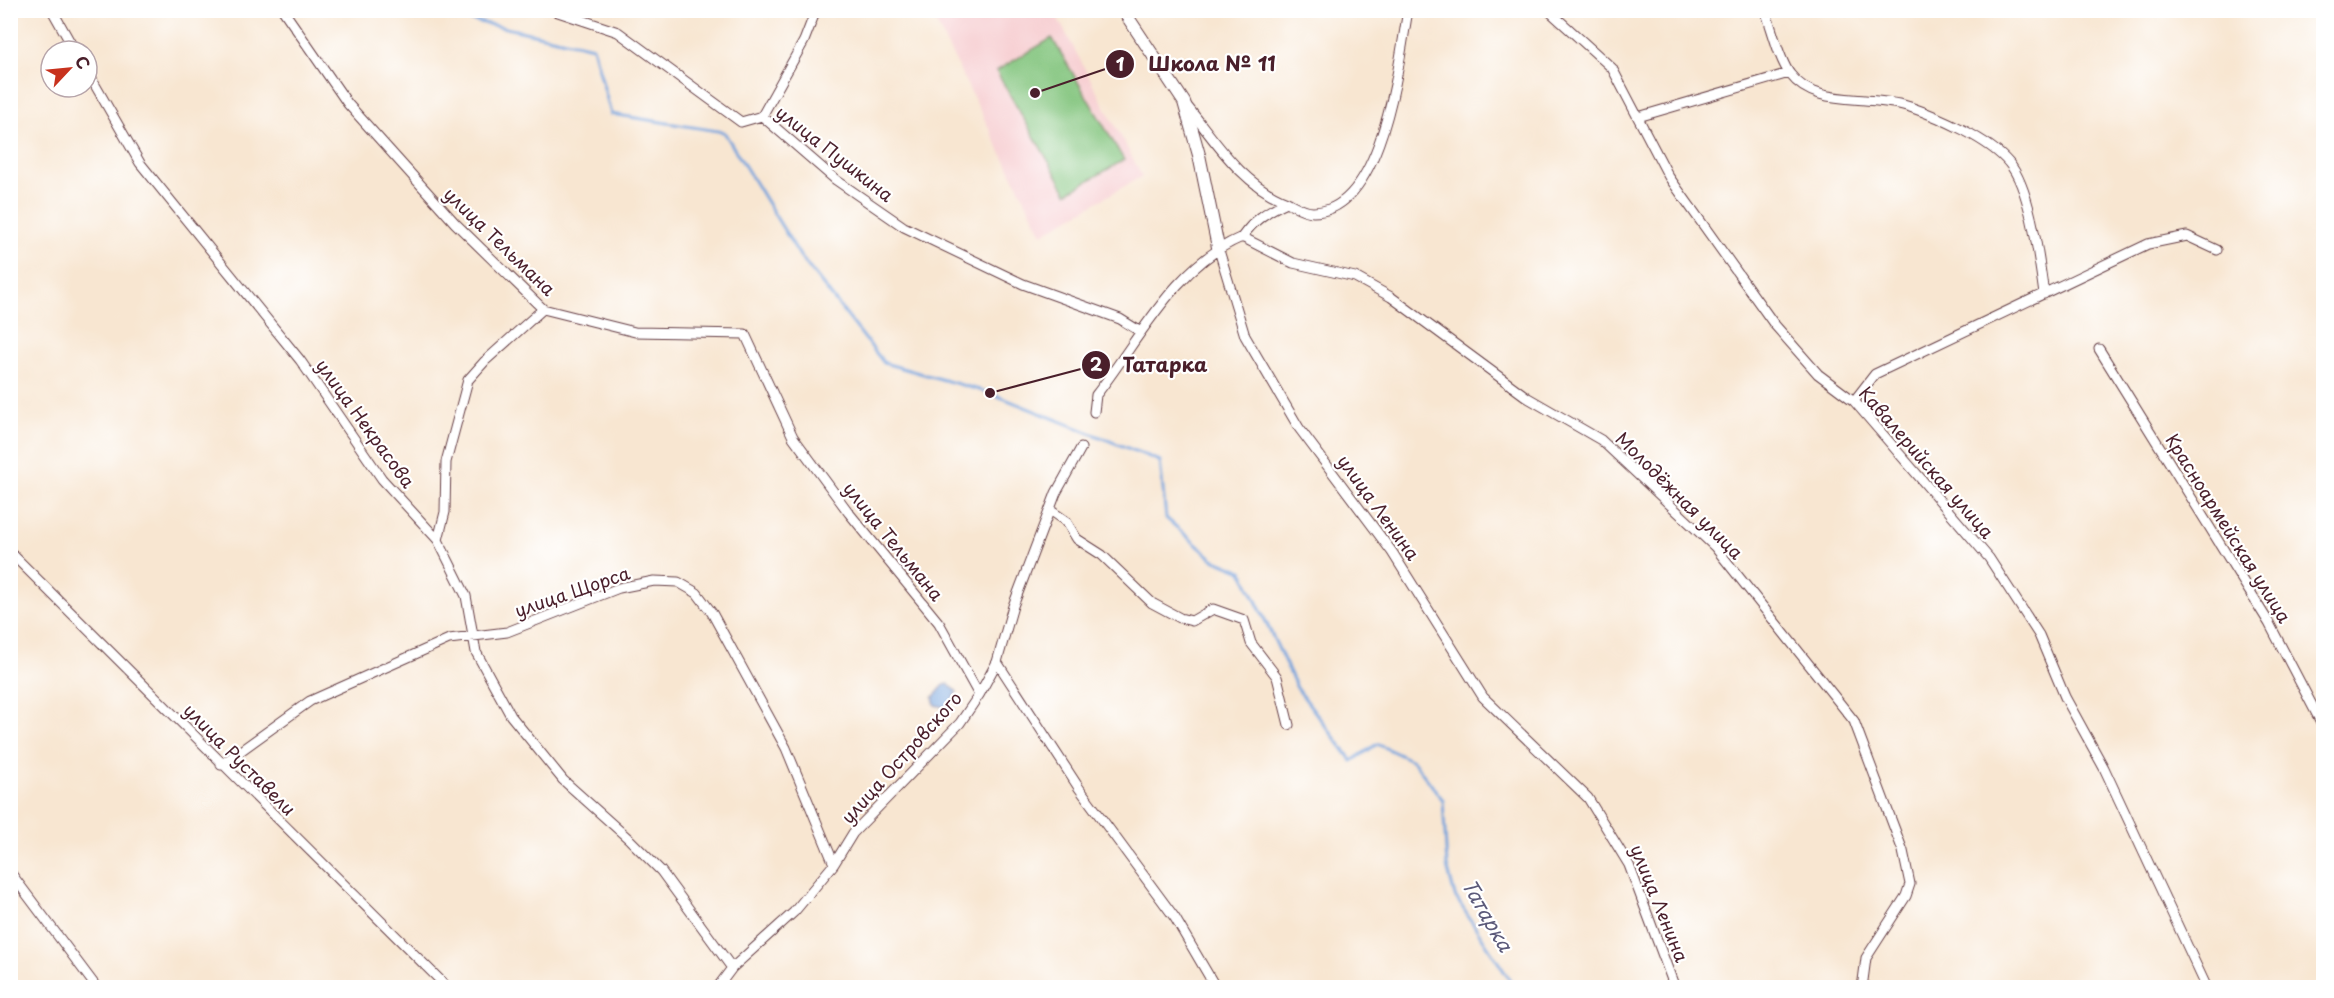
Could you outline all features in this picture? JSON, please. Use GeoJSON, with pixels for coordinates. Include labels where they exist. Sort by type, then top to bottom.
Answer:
{"type":"FeatureCollection","features":[{"type":"Feature","properties":{"kind":"street"},"geometry":{"type":"LineString","coordinates":[[52,10],[68,39]]}},
{"type":"Feature","properties":{"kind":"street","name":"улица Тельмана"},"geometry":{"type":"LineString","coordinates":[[283,10],[348,104],[455,223],[543,309],[635,332],[745,334],[793,437],[849,513],[939,624],[979,695]]}},
{"type":"Feature","properties":{"kind":"street","name":"улица Пушкина"},"geometry":{"type":"LineString","coordinates":[[552,10],[618,32],[741,122],[762,116],[836,180],[904,227],[1023,284],[1120,319],[1141,332]]}},
{"type":"Feature","properties":{"kind":"street"},"geometry":{"type":"LineString","coordinates":[[762,116],[804,41],[816,10]]}},
{"type":"Feature","properties":{"kind":"street","name":"улица Ленина"},"geometry":{"type":"LineString","coordinates":[[1123,10],[1184,102],[1199,155],[1218,247],[1245,336],[1299,428],[1392,552],[1483,697],[1588,798],[1629,865],[1675,987]]}},
{"type":"Feature","properties":{"kind":"street"},"geometry":{"type":"LineString","coordinates":[[1184,102],[1228,158],[1248,178],[1272,196],[1311,212],[1322,211],[1351,194],[1363,180],[1385,123],[1408,10]]}},
{"type":"Feature","properties":{"kind":"street","name":"Кавалерийская улица"},"geometry":{"type":"LineString","coordinates":[[1548,10],[1612,68],[1669,177],[1774,324],[1818,374],[1854,401],[1989,558],[2039,635],[2065,697],[2104,768],[2206,987]]}},
{"type":"Feature","properties":{"kind":"street"},"geometry":{"type":"LineString","coordinates":[[1765,10],[1789,73],[1802,85],[1827,97],[1908,106],[1990,147],[2010,164],[2025,198],[2035,232],[2044,294]]}},
{"type":"Feature","properties":{"kind":"street"},"geometry":{"type":"LineString","coordinates":[[1638,117],[1789,73]]}},
{"type":"Feature","properties":{"kind":"street","name":"улица Некрасова"},"geometry":{"type":"LineString","coordinates":[[99,92],[140,163],[300,360],[382,478],[438,540],[466,596],[476,652],[511,716],[533,746],[563,780],[630,840],[661,872],[732,968]]}},
{"type":"Feature","properties":{"kind":"street"},"geometry":{"type":"LineString","coordinates":[[1094,412],[1096,395],[1177,286],[1218,247],[1242,237],[1263,214],[1287,202]]}},
{"type":"Feature","properties":{"kind":"street"},"geometry":{"type":"LineString","coordinates":[[1854,401],[1875,374],[2148,244],[2187,236],[2217,250]]}},
{"type":"Feature","properties":{"kind":"street","name":"Молодёжная улица"},"geometry":{"type":"LineString","coordinates":[[1242,237],[1293,263],[1355,277],[1391,297],[1528,398],[1601,440],[1714,547],[1854,721],[1903,852],[1910,884],[1906,896],[1866,958],[1862,987]]}},
{"type":"Feature","properties":{"kind":"street"},"geometry":{"type":"LineString","coordinates":[[438,540],[445,512],[446,462],[468,380],[485,361],[543,309]]}},
{"type":"Feature","properties":{"kind":"street","name":"Красноармейская улица"},"geometry":{"type":"LineString","coordinates":[[2099,349],[2269,623],[2324,728]]}},
{"type":"Feature","properties":{"kind":"street","name":"улица Островского"},"geometry":{"type":"LineString","coordinates":[[717,987],[732,968],[794,912],[834,864],[853,833],[960,723],[979,695],[997,662],[1013,606],[1050,510],[1081,448]]}},
{"type":"Feature","properties":{"kind":"street"},"geometry":{"type":"LineString","coordinates":[[1050,510],[1066,521],[1077,538],[1102,555],[1152,603],[1180,618],[1192,621],[1212,609],[1244,620],[1251,644],[1277,678],[1289,725]]}},
{"type":"Feature","properties":{"kind":"street","name":"улица Руставели"},"geometry":{"type":"LineString","coordinates":[[10,552],[221,765],[448,987]]}},
{"type":"Feature","properties":{"kind":"street","name":"улица Щорса"},"geometry":{"type":"LineString","coordinates":[[221,765],[310,701],[423,649],[449,639],[474,634],[507,632],[619,588],[654,582],[678,582],[697,593],[712,613],[786,748],[834,864]]}},
{"type":"Feature","properties":{"kind":"street"},"geometry":{"type":"LineString","coordinates":[[997,662],[1073,779],[1175,918],[1216,987]]}},
{"type":"Feature","properties":{"kind":"street"},"geometry":{"type":"LineString","coordinates":[[10,872],[97,987]]}},
{"type":"Feature","properties":{"kind":"shaded area"},"geometry":{"type":"Polygon","coordinates":[[[930,11],[1054,11],[1142,176],[1042,234],[930,11]]]}},
{"type":"Feature","properties":{"kind":"green space"},"geometry":{"type":"Polygon","coordinates":[[[1052,38],[1124,160],[1067,193],[996,71],[1052,38]]]}},
{"type":"Feature","properties":{"kind":"water"},"geometry":{"type":"Polygon","coordinates":[[[949,684],[957,692],[948,708],[935,705],[933,698],[944,685],[949,684]]]}},
{"type":"Feature","properties":{"kind":"waterway","name":"Татарка"},"geometry":{"type":"LineString","coordinates":[[424,10],[593,47],[611,114],[724,132],[800,256],[884,363],[990,393],[1160,461],[1166,518],[1213,559],[1242,571],[1297,688],[1352,761],[1377,744],[1413,761],[1443,800],[1447,866],[1455,896],[1515,988]]}},
{"type":"Feature","properties":{"kind":"place","name":"Школа № 11"},"geometry":{"type":"Point","coordinates":[1035,93]}},
{"type":"Feature","properties":{"kind":"place","name":"Татарка"},"geometry":{"type":"Point","coordinates":[990,393]}}]}
